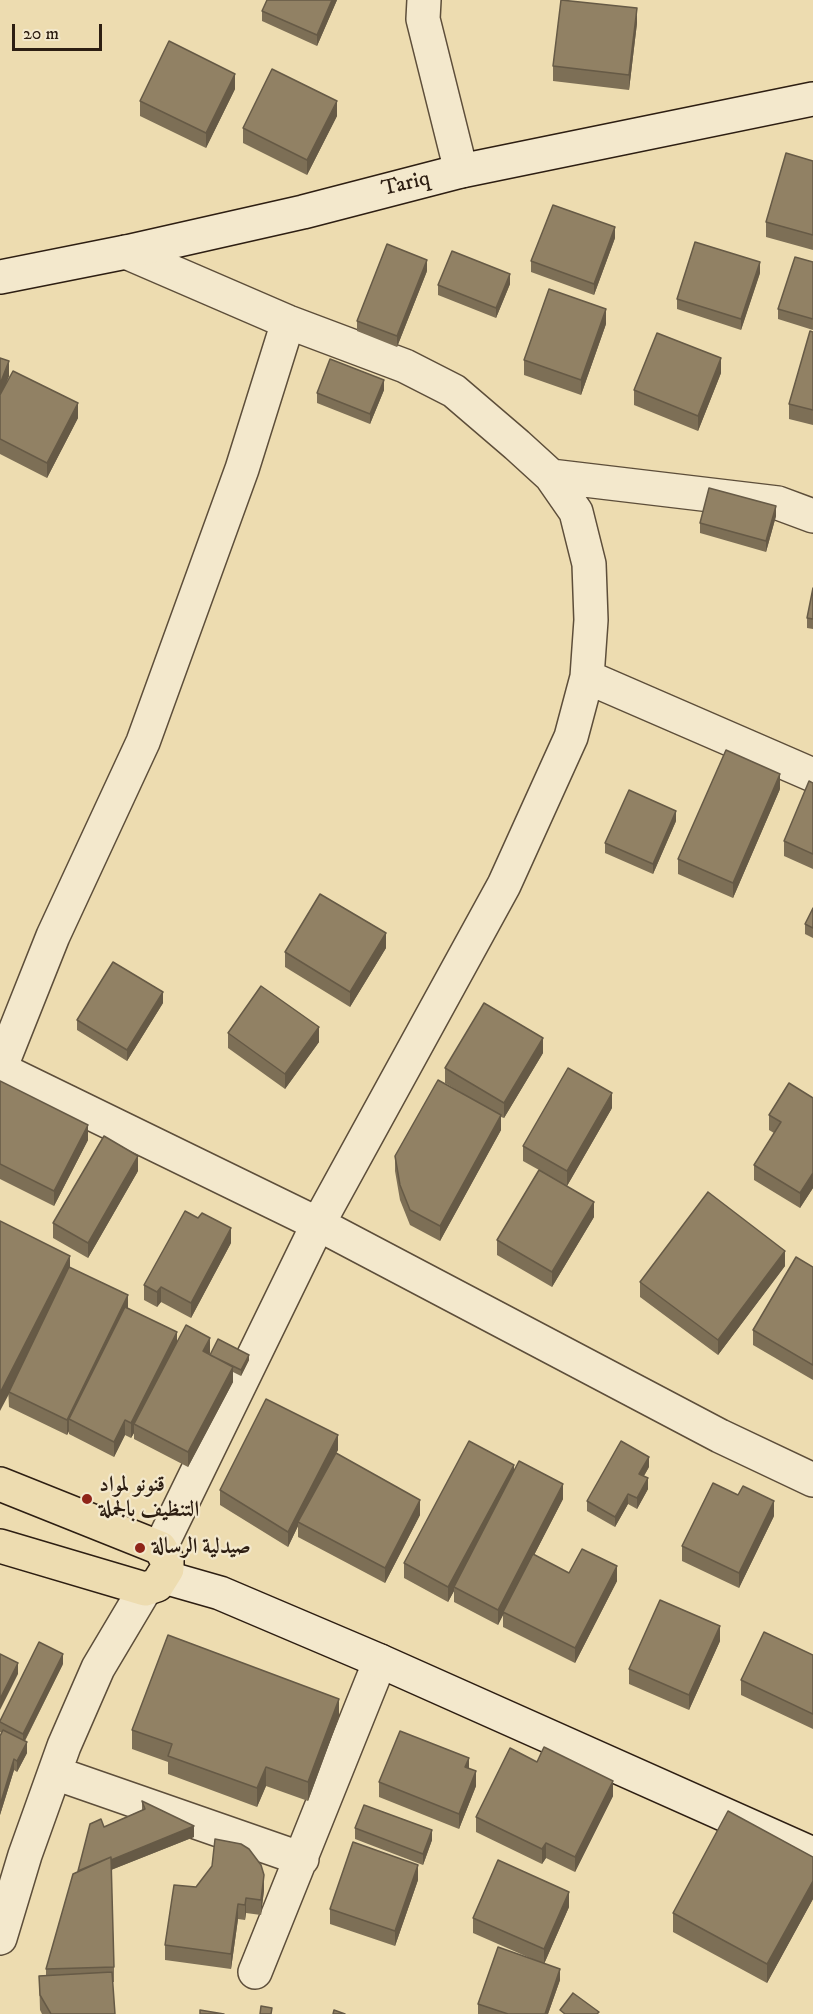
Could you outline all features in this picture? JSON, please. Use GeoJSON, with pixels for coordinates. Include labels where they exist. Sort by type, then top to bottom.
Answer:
{"type":"FeatureCollection","features":[{"type":"Feature","properties":{"kind":"main road"},"geometry":{"type":"LineString","coordinates":[[0,1484],[156,1571]]}},
{"type":"Feature","properties":{"kind":"main road"},"geometry":{"type":"LineString","coordinates":[[0,1546],[156,1571]]}},
{"type":"Feature","properties":{"kind":"street"},"geometry":{"type":"LineString","coordinates":[[424,0],[423,20],[427,40],[461,171]]}},
{"type":"Feature","properties":{"kind":"street","name":"Tariq"},"geometry":{"type":"LineString","coordinates":[[0,277],[126,252],[303,212],[461,171],[813,99]]}},
{"type":"Feature","properties":{"kind":"street"},"geometry":{"type":"LineString","coordinates":[[0,1938],[25,1855],[64,1746],[98,1668],[156,1571],[318,1224],[504,885],[571,737],[587,677],[591,620],[590,564],[576,512],[551,476],[518,445],[454,391],[405,366],[288,322],[126,252]]}},
{"type":"Feature","properties":{"kind":"street"},"geometry":{"type":"LineString","coordinates":[[288,322],[242,469],[143,741],[53,936],[0,1069],[318,1224],[720,1436],[813,1480]]}},
{"type":"Feature","properties":{"kind":"street"},"geometry":{"type":"LineString","coordinates":[[551,476],[778,502],[813,516]]}},
{"type":"Feature","properties":{"kind":"street"},"geometry":{"type":"LineString","coordinates":[[587,677],[813,775]]}},
{"type":"Feature","properties":{"kind":"street"},"geometry":{"type":"LineString","coordinates":[[156,1571],[220,1593],[380,1661],[813,1854]]}},
{"type":"Feature","properties":{"kind":"street"},"geometry":{"type":"LineString","coordinates":[[255,1972],[380,1661]]}},
{"type":"Feature","properties":{"kind":"street"},"geometry":{"type":"LineString","coordinates":[[55,1773],[302,1859]]}},
{"type":"Feature","properties":{"kind":"building"},"geometry":{"type":"Polygon","coordinates":[[[267,0],[332,0],[317,35],[262,11],[267,0]]]}},
{"type":"Feature","properties":{"kind":"building"},"geometry":{"type":"Polygon","coordinates":[[[561,0],[637,8],[629,75],[553,66],[561,0]]]}},
{"type":"Feature","properties":{"kind":"building"},"geometry":{"type":"Polygon","coordinates":[[[169,41],[235,74],[206,133],[140,101],[169,41]]]}},
{"type":"Feature","properties":{"kind":"building"},"geometry":{"type":"Polygon","coordinates":[[[272,69],[337,101],[307,160],[243,128],[272,69]]]}},
{"type":"Feature","properties":{"kind":"building"},"geometry":{"type":"Polygon","coordinates":[[[786,153],[813,161],[813,235],[766,222],[786,153]]]}},
{"type":"Feature","properties":{"kind":"building"},"geometry":{"type":"Polygon","coordinates":[[[553,205],[615,227],[594,284],[531,261],[553,205]]]}},
{"type":"Feature","properties":{"kind":"building"},"geometry":{"type":"Polygon","coordinates":[[[695,242],[760,262],[741,319],[677,299],[695,242]]]}},
{"type":"Feature","properties":{"kind":"building"},"geometry":{"type":"Polygon","coordinates":[[[387,244],[427,260],[397,336],[357,321],[387,244]]]}},
{"type":"Feature","properties":{"kind":"building"},"geometry":{"type":"Polygon","coordinates":[[[452,251],[510,274],[496,308],[438,285],[452,251]]]}},
{"type":"Feature","properties":{"kind":"building"},"geometry":{"type":"Polygon","coordinates":[[[795,257],[813,262],[813,319],[778,309],[795,257]]]}},
{"type":"Feature","properties":{"kind":"building"},"geometry":{"type":"Polygon","coordinates":[[[549,289],[606,309],[581,380],[524,360],[549,289]]]}},
{"type":"Feature","properties":{"kind":"building"},"geometry":{"type":"Polygon","coordinates":[[[810,331],[813,332],[813,410],[789,404],[810,331]]]}},
{"type":"Feature","properties":{"kind":"building"},"geometry":{"type":"Polygon","coordinates":[[[657,333],[721,358],[698,416],[634,390],[657,333]]]}},
{"type":"Feature","properties":{"kind":"building"},"geometry":{"type":"Polygon","coordinates":[[[0,358],[9,361],[0,384],[0,358]]]}},
{"type":"Feature","properties":{"kind":"building"},"geometry":{"type":"Polygon","coordinates":[[[330,359],[384,380],[370,414],[317,393],[330,359]]]}},
{"type":"Feature","properties":{"kind":"building"},"geometry":{"type":"Polygon","coordinates":[[[13,371],[78,403],[47,463],[0,439],[0,395],[13,371]]]}},
{"type":"Feature","properties":{"kind":"building"},"geometry":{"type":"Polygon","coordinates":[[[709,488],[776,506],[766,541],[700,523],[709,488]]]}},
{"type":"Feature","properties":{"kind":"building"},"geometry":{"type":"Polygon","coordinates":[[[813,588],[813,619],[807,618],[813,588]]]}},
{"type":"Feature","properties":{"kind":"building"},"geometry":{"type":"Polygon","coordinates":[[[726,750],[780,774],[733,883],[678,859],[726,750]]]}},
{"type":"Feature","properties":{"kind":"building"},"geometry":{"type":"Polygon","coordinates":[[[809,781],[813,783],[813,854],[784,841],[809,781]]]}},
{"type":"Feature","properties":{"kind":"building"},"geometry":{"type":"Polygon","coordinates":[[[629,790],[676,811],[653,864],[605,843],[629,790]]]}},
{"type":"Feature","properties":{"kind":"building"},"geometry":{"type":"Polygon","coordinates":[[[320,894],[386,933],[350,992],[285,952],[320,894]]]}},
{"type":"Feature","properties":{"kind":"building"},"geometry":{"type":"Polygon","coordinates":[[[813,908],[813,928],[805,924],[813,908]]]}},
{"type":"Feature","properties":{"kind":"building"},"geometry":{"type":"Polygon","coordinates":[[[113,962],[163,992],[127,1050],[77,1020],[113,962]]]}},
{"type":"Feature","properties":{"kind":"building"},"geometry":{"type":"Polygon","coordinates":[[[261,986],[319,1027],[285,1074],[228,1033],[261,986]]]}},
{"type":"Feature","properties":{"kind":"building"},"geometry":{"type":"Polygon","coordinates":[[[484,1003],[543,1038],[504,1103],[445,1068],[484,1003]]]}},
{"type":"Feature","properties":{"kind":"building"},"geometry":{"type":"Polygon","coordinates":[[[568,1068],[612,1093],[567,1171],[523,1146],[568,1068]]]}},
{"type":"Feature","properties":{"kind":"building"},"geometry":{"type":"Polygon","coordinates":[[[438,1080],[501,1115],[440,1226],[410,1210],[400,1185],[395,1156],[438,1080]]]}},
{"type":"Feature","properties":{"kind":"building"},"geometry":{"type":"Polygon","coordinates":[[[0,1081],[88,1125],[54,1191],[0,1164],[0,1081]]]}},
{"type":"Feature","properties":{"kind":"building"},"geometry":{"type":"Polygon","coordinates":[[[789,1083],[813,1098],[813,1173],[800,1193],[754,1165],[781,1122],[769,1115],[789,1083]]]}},
{"type":"Feature","properties":{"kind":"building"},"geometry":{"type":"Polygon","coordinates":[[[104,1136],[138,1156],[88,1243],[53,1223],[104,1136]]]}},
{"type":"Feature","properties":{"kind":"building"},"geometry":{"type":"Polygon","coordinates":[[[539,1170],[594,1202],[552,1272],[497,1240],[539,1170]]]}},
{"type":"Feature","properties":{"kind":"building"},"geometry":{"type":"Polygon","coordinates":[[[708,1192],[785,1251],[718,1340],[640,1282],[708,1192]]]}},
{"type":"Feature","properties":{"kind":"building"},"geometry":{"type":"Polygon","coordinates":[[[185,1211],[198,1218],[202,1213],[231,1228],[191,1303],[161,1287],[157,1292],[144,1285],[185,1211]]]}},
{"type":"Feature","properties":{"kind":"building"},"geometry":{"type":"Polygon","coordinates":[[[0,1221],[70,1256],[0,1393],[0,1221]]]}},
{"type":"Feature","properties":{"kind":"building"},"geometry":{"type":"Polygon","coordinates":[[[796,1257],[813,1267],[813,1365],[753,1330],[796,1257]]]}},
{"type":"Feature","properties":{"kind":"building"},"geometry":{"type":"Polygon","coordinates":[[[69,1267],[128,1295],[67,1420],[9,1392],[69,1267]]]}},
{"type":"Feature","properties":{"kind":"building"},"geometry":{"type":"Polygon","coordinates":[[[125,1307],[177,1332],[131,1423],[125,1420],[114,1442],[69,1419],[125,1307]]]}},
{"type":"Feature","properties":{"kind":"building"},"geometry":{"type":"Polygon","coordinates":[[[186,1325],[210,1338],[203,1351],[233,1367],[188,1452],[134,1424],[186,1325]]]}},
{"type":"Feature","properties":{"kind":"building"},"geometry":{"type":"Polygon","coordinates":[[[218,1339],[249,1355],[241,1370],[210,1355],[218,1339]]]}},
{"type":"Feature","properties":{"kind":"building"},"geometry":{"type":"Polygon","coordinates":[[[266,1399],[338,1435],[288,1532],[220,1490],[266,1399]]]}},
{"type":"Feature","properties":{"kind":"building"},"geometry":{"type":"Polygon","coordinates":[[[469,1441],[514,1465],[448,1587],[404,1563],[469,1441]]]}},
{"type":"Feature","properties":{"kind":"building"},"geometry":{"type":"Polygon","coordinates":[[[621,1441],[649,1457],[639,1474],[648,1478],[637,1498],[628,1494],[615,1517],[587,1501],[621,1441]]]}},
{"type":"Feature","properties":{"kind":"building"},"geometry":{"type":"Polygon","coordinates":[[[336,1453],[420,1500],[385,1568],[298,1522],[336,1453]]]}},
{"type":"Feature","properties":{"kind":"building"},"geometry":{"type":"Polygon","coordinates":[[[519,1461],[563,1484],[498,1610],[454,1587],[519,1461]]]}},
{"type":"Feature","properties":{"kind":"building"},"geometry":{"type":"Polygon","coordinates":[[[713,1483],[738,1495],[743,1486],[774,1501],[739,1573],[682,1546],[713,1483]]]}},
{"type":"Feature","properties":{"kind":"building"},"geometry":{"type":"Polygon","coordinates":[[[582,1549],[617,1566],[575,1648],[503,1612],[533,1554],[569,1573],[582,1549]]]}},
{"type":"Feature","properties":{"kind":"building"},"geometry":{"type":"Polygon","coordinates":[[[660,1600],[720,1626],[689,1695],[629,1669],[660,1600]]]}},
{"type":"Feature","properties":{"kind":"building"},"geometry":{"type":"Polygon","coordinates":[[[764,1632],[813,1655],[813,1714],[741,1680],[764,1632]]]}},
{"type":"Feature","properties":{"kind":"building"},"geometry":{"type":"Polygon","coordinates":[[[168,1635],[339,1699],[308,1782],[266,1767],[257,1788],[168,1756],[172,1744],[132,1730],[168,1635]]]}},
{"type":"Feature","properties":{"kind":"building"},"geometry":{"type":"Polygon","coordinates":[[[39,1642],[63,1654],[23,1734],[0,1721],[39,1642]]]}},
{"type":"Feature","properties":{"kind":"building"},"geometry":{"type":"Polygon","coordinates":[[[0,1654],[18,1663],[0,1699],[0,1654]]]}},
{"type":"Feature","properties":{"kind":"building"},"geometry":{"type":"Polygon","coordinates":[[[3,1730],[27,1742],[17,1761],[14,1759],[0,1805],[0,1736],[3,1730]]]}},
{"type":"Feature","properties":{"kind":"building"},"geometry":{"type":"Polygon","coordinates":[[[400,1731],[469,1758],[465,1767],[476,1771],[459,1814],[379,1782],[400,1731]]]}},
{"type":"Feature","properties":{"kind":"building"},"geometry":{"type":"Polygon","coordinates":[[[544,1747],[613,1781],[575,1857],[546,1843],[542,1849],[476,1817],[510,1748],[537,1762],[544,1747]]]}},
{"type":"Feature","properties":{"kind":"building"},"geometry":{"type":"Polygon","coordinates":[[[142,1801],[194,1826],[78,1871],[90,1824],[101,1819],[104,1827],[145,1809],[142,1801]]]}},
{"type":"Feature","properties":{"kind":"building"},"geometry":{"type":"Polygon","coordinates":[[[364,1805],[432,1830],[423,1854],[355,1828],[364,1805]]]}},
{"type":"Feature","properties":{"kind":"building"},"geometry":{"type":"Polygon","coordinates":[[[728,1811],[813,1857],[813,1881],[767,1964],[673,1913],[728,1811]]]}},
{"type":"Feature","properties":{"kind":"building"},"geometry":{"type":"Polygon","coordinates":[[[215,1839],[241,1844],[249,1849],[261,1865],[264,1875],[261,1900],[246,1898],[245,1905],[238,1904],[231,1954],[165,1945],[174,1885],[196,1887],[212,1866],[215,1839]]]}},
{"type":"Feature","properties":{"kind":"building"},"geometry":{"type":"Polygon","coordinates":[[[353,1842],[418,1865],[395,1931],[330,1909],[353,1842]]]}},
{"type":"Feature","properties":{"kind":"building"},"geometry":{"type":"Polygon","coordinates":[[[111,1857],[114,1967],[46,1969],[73,1874],[111,1857]]]}},
{"type":"Feature","properties":{"kind":"building"},"geometry":{"type":"Polygon","coordinates":[[[498,1860],[569,1892],[544,1949],[473,1918],[498,1860]]]}},
{"type":"Feature","properties":{"kind":"building"},"geometry":{"type":"Polygon","coordinates":[[[498,1947],[560,1969],[545,2014],[508,2014],[478,2004],[498,1947]]]}},
{"type":"Feature","properties":{"kind":"building"},"geometry":{"type":"Polygon","coordinates":[[[112,1972],[115,2014],[51,2014],[40,1995],[39,1976],[112,1972]]]}},
{"type":"Feature","properties":{"kind":"building"},"geometry":{"type":"Polygon","coordinates":[[[573,1993],[599,2012],[597,2014],[565,2014],[560,2010],[573,1993]]]}},
{"type":"Feature","properties":{"kind":"building"},"geometry":{"type":"Polygon","coordinates":[[[261,2006],[272,2008],[271,2014],[260,2014],[261,2006]]]}},
{"type":"Feature","properties":{"kind":"building"},"geometry":{"type":"Polygon","coordinates":[[[200,2010],[224,2014],[200,2014],[200,2010]]]}},
{"type":"Feature","properties":{"kind":"building"},"geometry":{"type":"Polygon","coordinates":[[[334,2010],[345,2014],[333,2014],[334,2010]]]}},
{"type":"Feature","properties":{"kind":"place","name":"قنونو لمواد التنظيف بالجملة"},"geometry":{"type":"Point","coordinates":[87,1499]}},
{"type":"Feature","properties":{"kind":"place","name":"صيدلية الرسالة"},"geometry":{"type":"Point","coordinates":[140,1548]}}]}
